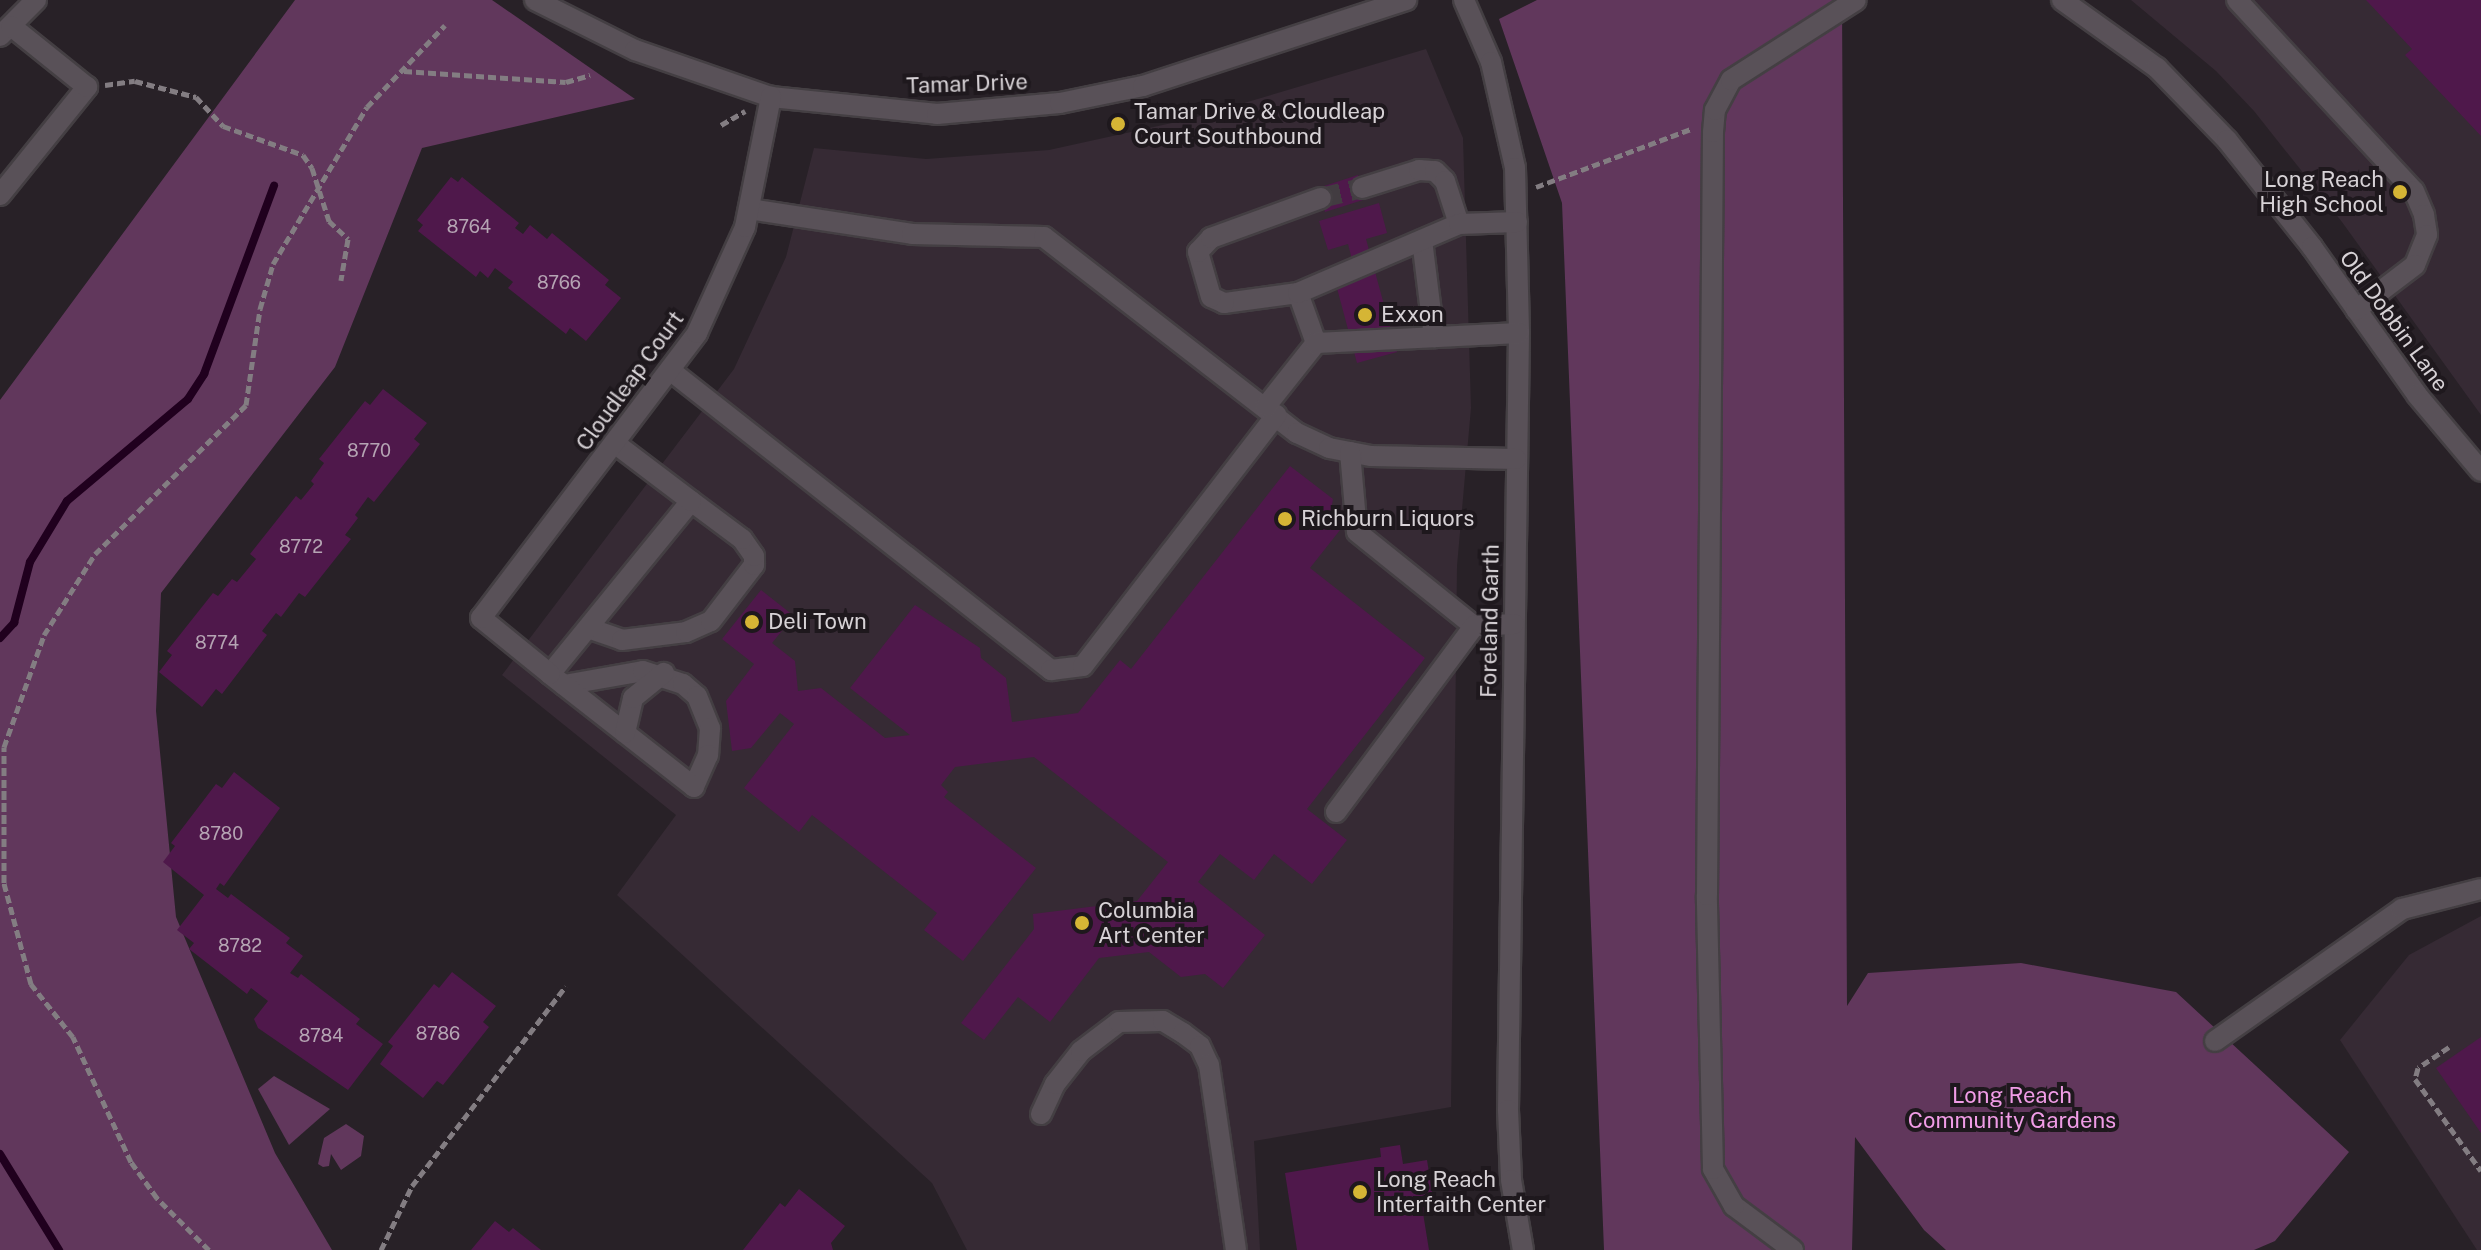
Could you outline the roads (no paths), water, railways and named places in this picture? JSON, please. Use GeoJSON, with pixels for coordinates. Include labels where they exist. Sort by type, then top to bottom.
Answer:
{"type":"FeatureCollection","features":[{"type":"Feature","properties":{"kind":"street"},"geometry":{"type":"LineString","coordinates":[[0,195],[87,87],[6,31],[36,0]]}},
{"type":"Feature","properties":{"kind":"street","name":"Tamar Drive"},"geometry":{"type":"LineString","coordinates":[[535,0],[635,50],[771,97],[937,114],[1060,103],[1143,86],[1406,0]]}},
{"type":"Feature","properties":{"kind":"street","name":"Foreland Garth"},"geometry":{"type":"LineString","coordinates":[[1464,0],[1501,95],[1516,194],[1519,333],[1508,1110],[1511,1180],[1523,1250]]}},
{"type":"Feature","properties":{"kind":"street"},"geometry":{"type":"LineString","coordinates":[[1793,1250],[1734,1206],[1713,1169],[1707,895],[1714,116],[1721,94],[1744,68],[1856,0]]}},
{"type":"Feature","properties":{"kind":"street","name":"Old Dobbin Lane"},"geometry":{"type":"LineString","coordinates":[[2062,0],[2157,68],[2227,140],[2417,395],[2481,471]]}},
{"type":"Feature","properties":{"kind":"street"},"geometry":{"type":"LineString","coordinates":[[2237,0],[2414,191],[2424,215],[2427,235],[2415,265],[2356,310]]}},
{"type":"Feature","properties":{"kind":"street","name":"Cloudleap Court"},"geometry":{"type":"LineString","coordinates":[[557,679],[481,618],[671,371],[728,270],[749,209],[771,97]]}},
{"type":"Feature","properties":{"kind":"street"},"geometry":{"type":"LineString","coordinates":[[1362,188],[1419,170],[1435,171],[1445,181],[1459,224]]}},
{"type":"Feature","properties":{"kind":"street"},"geometry":{"type":"LineString","coordinates":[[1321,198],[1203,244],[1199,266],[1211,297],[1239,304],[1298,293],[1459,224],[1517,222]]}},
{"type":"Feature","properties":{"kind":"street"},"geometry":{"type":"LineString","coordinates":[[749,209],[912,234],[1044,237],[1297,433],[1350,452],[1516,459]]}},
{"type":"Feature","properties":{"kind":"street"},"geometry":{"type":"LineString","coordinates":[[1422,240],[1434,337]]}},
{"type":"Feature","properties":{"kind":"street"},"geometry":{"type":"LineString","coordinates":[[1298,293],[1316,343]]}},
{"type":"Feature","properties":{"kind":"street"},"geometry":{"type":"LineString","coordinates":[[1316,343],[1519,333]]}},
{"type":"Feature","properties":{"kind":"street"},"geometry":{"type":"LineString","coordinates":[[671,371],[1051,670],[1083,666],[1271,411],[1316,343]]}},
{"type":"Feature","properties":{"kind":"street"},"geometry":{"type":"LineString","coordinates":[[588,628],[622,640],[686,632],[711,621],[754,565],[754,556],[742,539],[616,444]]}},
{"type":"Feature","properties":{"kind":"street"},"geometry":{"type":"LineString","coordinates":[[1350,452],[1357,532],[1474,626],[1514,624]]}},
{"type":"Feature","properties":{"kind":"street"},"geometry":{"type":"LineString","coordinates":[[557,679],[588,628],[691,501]]}},
{"type":"Feature","properties":{"kind":"street"},"geometry":{"type":"LineString","coordinates":[[1336,812],[1474,626]]}},
{"type":"Feature","properties":{"kind":"street"},"geometry":{"type":"LineString","coordinates":[[643,671],[664,673],[690,690],[706,712],[708,755],[694,787],[557,679],[643,671]]}},
{"type":"Feature","properties":{"kind":"street"},"geometry":{"type":"LineString","coordinates":[[625,733],[633,698],[664,673]]}},
{"type":"Feature","properties":{"kind":"street"},"geometry":{"type":"LineString","coordinates":[[2215,1041],[2402,909],[2481,889]]}},
{"type":"Feature","properties":{"kind":"street"},"geometry":{"type":"LineString","coordinates":[[1041,1114],[1055,1084],[1081,1051],[1119,1022],[1163,1021],[1183,1033],[1200,1046],[1209,1065],[1236,1250]]}},
{"type":"Feature","properties":{"kind":"waterway"},"geometry":{"type":"LineString","coordinates":[[0,638],[14,623],[30,562],[67,501],[188,399],[204,374],[274,186]]}},
{"type":"Feature","properties":{"kind":"waterway"},"geometry":{"type":"LineString","coordinates":[[0,1154],[59,1250]]}},
{"type":"Feature","properties":{"kind":"tunnel"},"geometry":{"type":"LineString","coordinates":[[1321,198],[1362,188]]}},
{"type":"Feature","properties":{"kind":"place","name":"Tamar Drive & Cloudleap Court Southbound"},"geometry":{"type":"Point","coordinates":[1118,124]}},
{"type":"Feature","properties":{"kind":"place","name":"Long Reach High School"},"geometry":{"type":"Point","coordinates":[2400,192]}},
{"type":"Feature","properties":{"kind":"place","name":"Exxon"},"geometry":{"type":"Point","coordinates":[1365,315]}},
{"type":"Feature","properties":{"kind":"place","name":"Richburn Liquors"},"geometry":{"type":"Point","coordinates":[1285,519]}},
{"type":"Feature","properties":{"kind":"place","name":"Deli Town"},"geometry":{"type":"Point","coordinates":[752,622]}},
{"type":"Feature","properties":{"kind":"place","name":"Columbia Art Center"},"geometry":{"type":"Point","coordinates":[1082,923]}},
{"type":"Feature","properties":{"kind":"place","name":"Long Reach Interfaith Center"},"geometry":{"type":"Point","coordinates":[1360,1192]}},
{"type":"Feature","properties":{"kind":"park label","name":"Long Reach Community Gardens"},"geometry":{"type":"Point","coordinates":[2012,1108]}}]}
